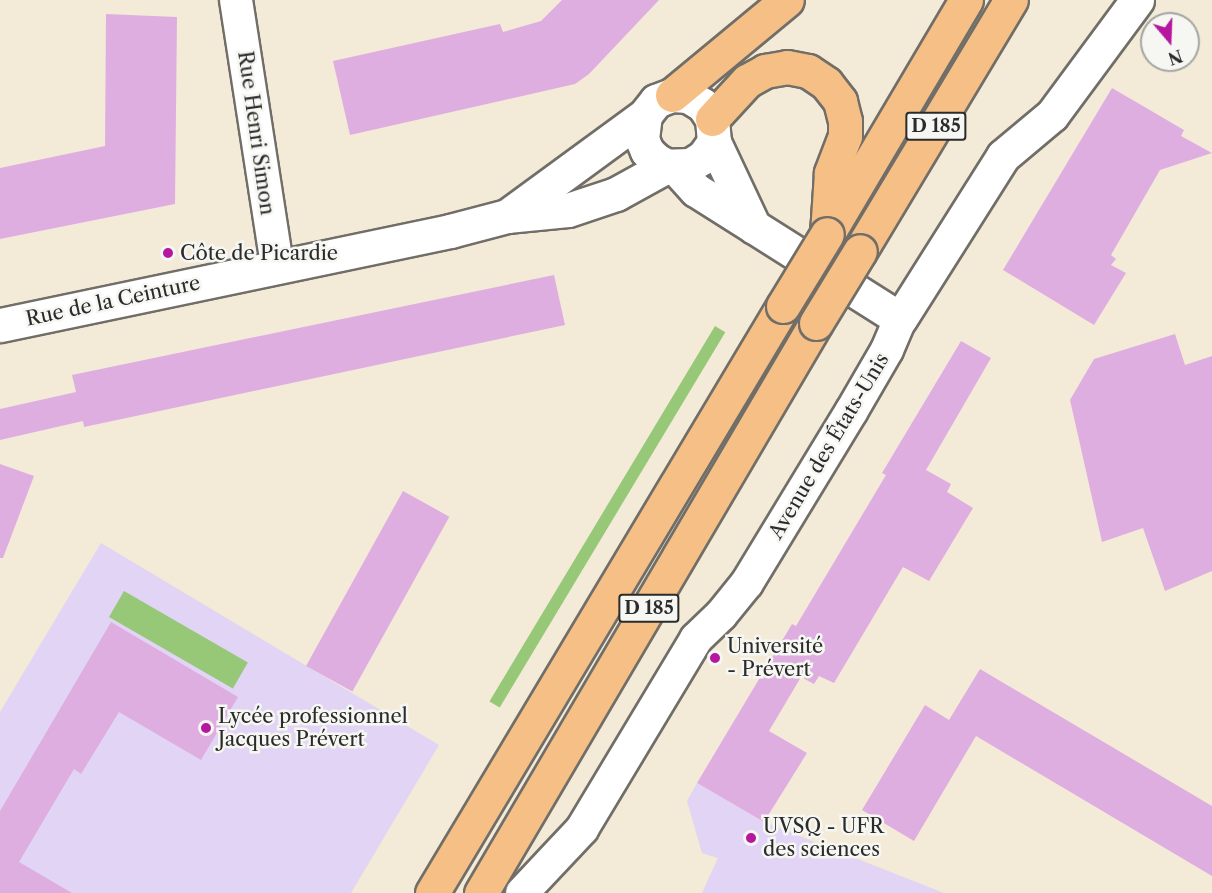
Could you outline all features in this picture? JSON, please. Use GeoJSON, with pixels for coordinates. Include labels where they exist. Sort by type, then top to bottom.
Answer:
{"type":"FeatureCollection","features":[{"type":"Feature","properties":{"kind":"main road"},"geometry":{"type":"LineString","coordinates":[[672,95],[787,0]]}},
{"type":"Feature","properties":{"kind":"main road","name":"D 185"},"geometry":{"type":"LineString","coordinates":[[432,893],[966,0]]}},
{"type":"Feature","properties":{"kind":"main road","name":"D 185"},"geometry":{"type":"LineString","coordinates":[[481,893],[816,323],[1011,0]]}},
{"type":"Feature","properties":{"kind":"main road"},"geometry":{"type":"LineString","coordinates":[[713,131],[747,81],[765,71],[787,67],[808,72],[826,83],[840,101],[845,136],[831,173],[827,234]]}},
{"type":"Feature","properties":{"kind":"street","name":"Rue Henri Simon"},"geometry":{"type":"LineString","coordinates":[[236,0],[277,265]]}},
{"type":"Feature","properties":{"kind":"street","name":"Avenue des États-Unis"},"geometry":{"type":"LineString","coordinates":[[522,893],[582,829],[696,639],[721,615],[747,583],[857,402],[887,350],[900,319],[1003,156],[1052,115],[1137,0]]}},
{"type":"Feature","properties":{"kind":"street","name":"Rue de la Ceinture"},"geometry":{"type":"LineString","coordinates":[[507,216],[645,115],[656,101],[672,95]]}},
{"type":"Feature","properties":{"kind":"street"},"geometry":{"type":"LineString","coordinates":[[672,95],[688,96],[703,105],[754,227]]}},
{"type":"Feature","properties":{"kind":"street"},"geometry":{"type":"LineString","coordinates":[[645,115],[642,139],[647,151],[656,160],[671,166],[696,190],[900,319]]}},
{"type":"Feature","properties":{"kind":"street","name":"Rue de la Ceinture"},"geometry":{"type":"LineString","coordinates":[[0,325],[277,265],[450,231],[507,216],[568,210],[616,194],[671,166],[690,165],[703,157],[713,131]]}},
{"type":"Feature","properties":{"kind":"shaded area","name":"Lycée professionnel Jacques Prévert"},"geometry":{"type":"Polygon","coordinates":[[[101,543],[439,745],[351,893],[0,893],[0,712],[101,543]]]}},
{"type":"Feature","properties":{"kind":"shaded area","name":"UVSQ - UFR des sciences"},"geometry":{"type":"Polygon","coordinates":[[[697,783],[764,822],[944,893],[702,893],[718,858],[702,853],[687,801],[697,783]]]}},
{"type":"Feature","properties":{"kind":"green space"},"geometry":{"type":"Polygon","coordinates":[[[715,326],[725,332],[500,708],[489,701],[715,326]]]}},
{"type":"Feature","properties":{"kind":"green space"},"geometry":{"type":"Polygon","coordinates":[[[124,591],[248,662],[233,688],[109,617],[124,591]]]}},
{"type":"Feature","properties":{"kind":"building"},"geometry":{"type":"Polygon","coordinates":[[[562,0],[659,0],[589,74],[575,84],[350,135],[333,61],[500,24],[503,32],[541,21],[562,0]]]}},
{"type":"Feature","properties":{"kind":"building"},"geometry":{"type":"Polygon","coordinates":[[[106,14],[177,17],[175,204],[0,239],[0,168],[105,146],[106,14]]]}},
{"type":"Feature","properties":{"kind":"building"},"geometry":{"type":"Polygon","coordinates":[[[1112,88],[1184,130],[1181,136],[1212,153],[1160,170],[1111,255],[1116,259],[1111,265],[1126,273],[1094,325],[1003,270],[1112,88]]]}},
{"type":"Feature","properties":{"kind":"building"},"geometry":{"type":"Polygon","coordinates":[[[554,275],[565,325],[84,427],[83,421],[0,440],[0,409],[76,392],[72,375],[554,275]]]}},
{"type":"Feature","properties":{"kind":"building"},"geometry":{"type":"Polygon","coordinates":[[[1175,334],[1185,365],[1212,356],[1212,571],[1165,591],[1143,528],[1102,542],[1070,400],[1094,359],[1175,334]]]}},
{"type":"Feature","properties":{"kind":"building"},"geometry":{"type":"Polygon","coordinates":[[[961,341],[991,358],[926,470],[951,484],[947,492],[973,508],[929,581],[903,567],[834,683],[819,676],[814,684],[801,677],[769,731],[807,753],[764,822],[697,783],[792,624],[796,626],[886,475],[882,473],[961,341]]]}},
{"type":"Feature","properties":{"kind":"building"},"geometry":{"type":"Polygon","coordinates":[[[0,464],[34,476],[3,558],[0,558],[0,464]]]}},
{"type":"Feature","properties":{"kind":"building"},"geometry":{"type":"Polygon","coordinates":[[[403,491],[449,517],[352,692],[306,666],[403,491]]]}},
{"type":"Feature","properties":{"kind":"building"},"geometry":{"type":"Polygon","coordinates":[[[111,622],[238,697],[201,760],[119,712],[81,774],[74,769],[19,862],[72,893],[0,893],[0,811],[111,622]]]}},
{"type":"Feature","properties":{"kind":"building"},"geometry":{"type":"Polygon","coordinates":[[[980,669],[1212,806],[1212,876],[976,736],[914,841],[862,810],[925,705],[949,720],[980,669]]]}},
{"type":"Feature","properties":{"kind":"place","name":"Côte de Picardie"},"geometry":{"type":"Point","coordinates":[168,253]}},
{"type":"Feature","properties":{"kind":"place","name":"Université - Prévert"},"geometry":{"type":"Point","coordinates":[715,658]}},
{"type":"Feature","properties":{"kind":"place","name":"Lycée professionnel Jacques Prévert"},"geometry":{"type":"Point","coordinates":[206,728]}},
{"type":"Feature","properties":{"kind":"place","name":"UVSQ - UFR des sciences"},"geometry":{"type":"Point","coordinates":[751,838]}}]}
